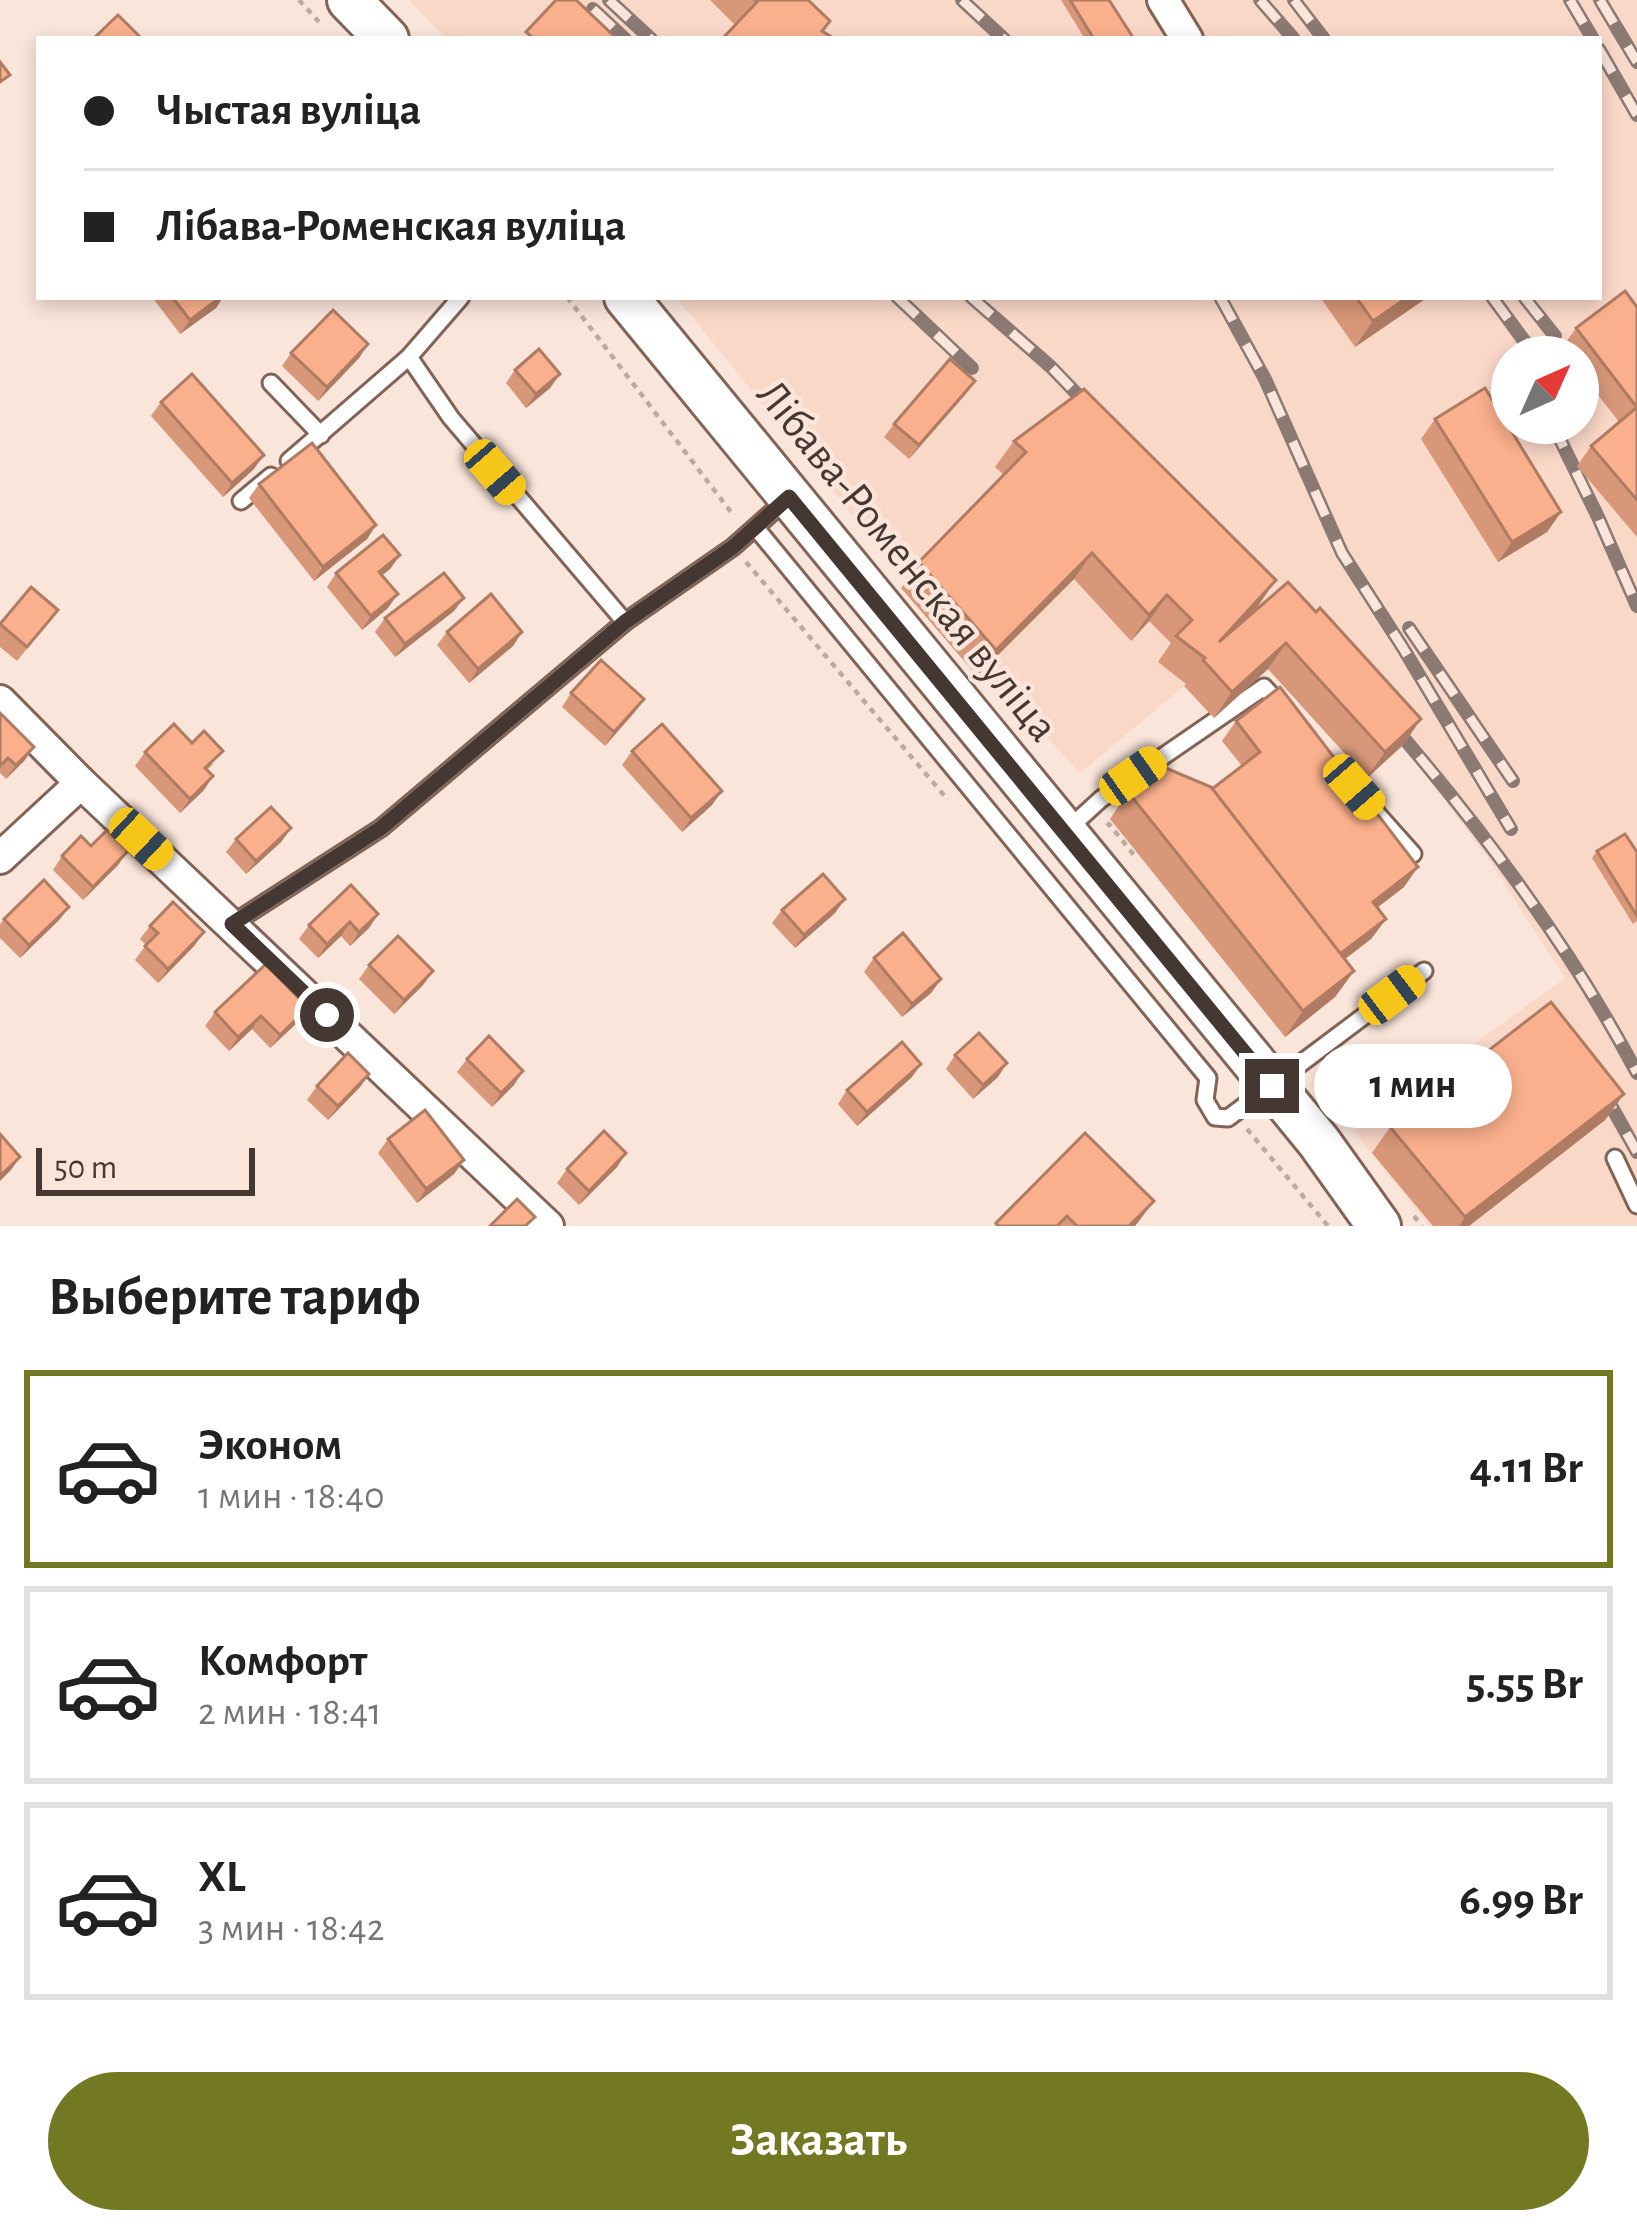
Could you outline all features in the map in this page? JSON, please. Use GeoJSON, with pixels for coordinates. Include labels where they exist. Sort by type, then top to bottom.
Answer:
{"type":"FeatureCollection","features":[{"type":"Feature","properties":{"kind":"main road"},"geometry":{"type":"LineString","coordinates":[[349,0],[384,36]]}},
{"type":"Feature","properties":{"kind":"main road","name":"Лібава-Роменская вуліца"},"geometry":{"type":"LineString","coordinates":[[628,300],[1319,1142],[1379,1226]]}},
{"type":"Feature","properties":{"kind":"street"},"geometry":{"type":"LineString","coordinates":[[1163,0],[1185,36]]}},
{"type":"Feature","properties":{"kind":"street"},"geometry":{"type":"LineString","coordinates":[[0,700],[80,783],[548,1226]]}},
{"type":"Feature","properties":{"kind":"street"},"geometry":{"type":"LineString","coordinates":[[0,858],[80,783]]}},
{"type":"Feature","properties":{"kind":"lane"},"geometry":{"type":"LineString","coordinates":[[241,501],[409,356],[458,300]]}},
{"type":"Feature","properties":{"kind":"lane"},"geometry":{"type":"LineString","coordinates":[[409,356],[451,418],[625,622]]}},
{"type":"Feature","properties":{"kind":"lane"},"geometry":{"type":"LineString","coordinates":[[271,383],[321,435]]}},
{"type":"Feature","properties":{"kind":"lane"},"geometry":{"type":"LineString","coordinates":[[232,924],[381,828],[625,622],[756,528],[789,497]]}},
{"type":"Feature","properties":{"kind":"lane"},"geometry":{"type":"LineString","coordinates":[[756,528],[1208,1078],[1204,1100],[1215,1117],[1228,1118],[1424,971]]}},
{"type":"Feature","properties":{"kind":"lane"},"geometry":{"type":"LineString","coordinates":[[1064,833],[1101,799],[1264,686],[1294,720]]}},
{"type":"Feature","properties":{"kind":"lane"},"geometry":{"type":"LineString","coordinates":[[1354,787],[1413,854]]}},
{"type":"Feature","properties":{"kind":"lane"},"geometry":{"type":"LineString","coordinates":[[1615,1158],[1637,1205]]}},
{"type":"Feature","properties":{"kind":"shaded area"},"geometry":{"type":"Polygon","coordinates":[[[409,0],[1637,0],[1637,1226],[1429,1226],[1354,1131],[1565,978],[1487,857],[1403,745],[1302,635],[1187,684],[1080,773],[936,618],[678,300],[1602,300],[1602,36],[444,36],[409,0]]]}},
{"type":"Feature","properties":{"kind":"building"},"geometry":{"type":"Polygon","coordinates":[[[556,0],[576,0],[614,36],[531,36],[526,32],[556,0]]]}},
{"type":"Feature","properties":{"kind":"building"},"geometry":{"type":"Polygon","coordinates":[[[808,0],[830,21],[822,31],[830,36],[725,36],[757,2],[808,0]]]}},
{"type":"Feature","properties":{"kind":"building"},"geometry":{"type":"Polygon","coordinates":[[[1070,0],[1109,0],[1132,36],[1092,36],[1070,0]]]}},
{"type":"Feature","properties":{"kind":"building"},"geometry":{"type":"Polygon","coordinates":[[[118,15],[139,36],[96,36],[118,15]]]}},
{"type":"Feature","properties":{"kind":"building"},"geometry":{"type":"Polygon","coordinates":[[[0,62],[10,75],[0,82],[0,62]]]}},
{"type":"Feature","properties":{"kind":"building"},"geometry":{"type":"Polygon","coordinates":[[[1625,291],[1637,307],[1637,404],[1599,358],[1599,336],[1582,336],[1576,328],[1625,291]]]}},
{"type":"Feature","properties":{"kind":"building"},"geometry":{"type":"Polygon","coordinates":[[[174,300],[217,300],[190,320],[174,300]]]}},
{"type":"Feature","properties":{"kind":"building"},"geometry":{"type":"Polygon","coordinates":[[[1358,300],[1404,300],[1373,321],[1358,300]]]}},
{"type":"Feature","properties":{"kind":"building"},"geometry":{"type":"Polygon","coordinates":[[[333,310],[368,344],[327,387],[291,353],[333,310]]]}},
{"type":"Feature","properties":{"kind":"building"},"geometry":{"type":"Polygon","coordinates":[[[539,349],[560,374],[536,394],[515,370],[539,349]]]}},
{"type":"Feature","properties":{"kind":"building"},"geometry":{"type":"Polygon","coordinates":[[[950,359],[975,381],[919,445],[894,424],[950,359]]]}},
{"type":"Feature","properties":{"kind":"building"},"geometry":{"type":"Polygon","coordinates":[[[192,374],[264,455],[232,483],[161,402],[192,374]]]}},
{"type":"Feature","properties":{"kind":"building"},"geometry":{"type":"Polygon","coordinates":[[[1485,388],[1491,398],[1491,444],[1519,444],[1561,512],[1512,542],[1435,419],[1485,388]]]}},
{"type":"Feature","properties":{"kind":"building"},"geometry":{"type":"Polygon","coordinates":[[[1084,389],[1276,580],[1219,642],[1288,582],[1316,612],[1320,608],[1421,719],[1385,752],[1286,643],[1232,692],[1205,658],[1176,636],[1192,620],[1167,595],[1149,615],[1092,553],[996,650],[919,562],[1026,452],[1014,441],[1084,389]]]}},
{"type":"Feature","properties":{"kind":"building"},"geometry":{"type":"Polygon","coordinates":[[[1637,409],[1637,500],[1591,446],[1599,444],[1637,409]]]}},
{"type":"Feature","properties":{"kind":"building"},"geometry":{"type":"Polygon","coordinates":[[[312,443],[376,525],[323,567],[259,484],[312,443]]]}},
{"type":"Feature","properties":{"kind":"building"},"geometry":{"type":"Polygon","coordinates":[[[383,535],[400,555],[379,572],[398,594],[371,616],[336,573],[383,535]]]}},
{"type":"Feature","properties":{"kind":"building"},"geometry":{"type":"Polygon","coordinates":[[[444,573],[464,598],[405,644],[385,618],[444,573]]]}},
{"type":"Feature","properties":{"kind":"building"},"geometry":{"type":"Polygon","coordinates":[[[31,587],[58,610],[27,647],[0,624],[31,587]]]}},
{"type":"Feature","properties":{"kind":"building"},"geometry":{"type":"Polygon","coordinates":[[[491,594],[522,632],[478,669],[447,632],[491,594]]]}},
{"type":"Feature","properties":{"kind":"building"},"geometry":{"type":"Polygon","coordinates":[[[601,660],[644,699],[614,732],[571,693],[601,660]]]}},
{"type":"Feature","properties":{"kind":"building"},"geometry":{"type":"Polygon","coordinates":[[[1280,687],[1418,867],[1373,902],[1386,919],[1340,954],[1212,789],[1260,752],[1236,721],[1280,687]]]}},
{"type":"Feature","properties":{"kind":"building"},"geometry":{"type":"Polygon","coordinates":[[[0,713],[34,747],[16,765],[8,758],[0,766],[0,713]]]}},
{"type":"Feature","properties":{"kind":"building"},"geometry":{"type":"Polygon","coordinates":[[[174,724],[192,743],[204,731],[223,751],[205,768],[213,776],[190,799],[145,752],[174,724]]]}},
{"type":"Feature","properties":{"kind":"building"},"geometry":{"type":"Polygon","coordinates":[[[662,724],[722,791],[691,818],[632,751],[662,724]]]}},
{"type":"Feature","properties":{"kind":"building"},"geometry":{"type":"Polygon","coordinates":[[[1161,766],[1211,787],[1354,971],[1303,1011],[1128,792],[1161,766]]]}},
{"type":"Feature","properties":{"kind":"building"},"geometry":{"type":"Polygon","coordinates":[[[271,807],[291,828],[256,861],[236,839],[271,807]]]}},
{"type":"Feature","properties":{"kind":"building"},"geometry":{"type":"Polygon","coordinates":[[[107,830],[128,851],[93,887],[62,856],[81,836],[91,846],[107,830]]]}},
{"type":"Feature","properties":{"kind":"building"},"geometry":{"type":"Polygon","coordinates":[[[1625,834],[1637,852],[1637,916],[1597,851],[1625,834]]]}},
{"type":"Feature","properties":{"kind":"building"},"geometry":{"type":"Polygon","coordinates":[[[823,874],[845,899],[804,935],[782,910],[823,874]]]}},
{"type":"Feature","properties":{"kind":"building"},"geometry":{"type":"Polygon","coordinates":[[[44,880],[69,907],[29,945],[4,919],[44,880]]]}},
{"type":"Feature","properties":{"kind":"building"},"geometry":{"type":"Polygon","coordinates":[[[351,885],[378,914],[359,932],[350,922],[327,944],[309,925],[351,885]]]}},
{"type":"Feature","properties":{"kind":"building"},"geometry":{"type":"Polygon","coordinates":[[[173,902],[204,932],[168,969],[145,946],[158,933],[150,926],[173,902]]]}},
{"type":"Feature","properties":{"kind":"building"},"geometry":{"type":"Polygon","coordinates":[[[903,933],[941,979],[912,1004],[874,958],[903,933]]]}},
{"type":"Feature","properties":{"kind":"building"},"geometry":{"type":"Polygon","coordinates":[[[398,936],[433,971],[404,1000],[369,965],[398,936]]]}},
{"type":"Feature","properties":{"kind":"building"},"geometry":{"type":"Polygon","coordinates":[[[266,964],[308,1008],[280,1035],[261,1016],[238,1037],[215,1012],[266,964]]]}},
{"type":"Feature","properties":{"kind":"building"},"geometry":{"type":"Polygon","coordinates":[[[1551,1002],[1624,1094],[1465,1217],[1390,1127],[1551,1002]]]}},
{"type":"Feature","properties":{"kind":"building"},"geometry":{"type":"Polygon","coordinates":[[[979,1033],[1007,1063],[983,1085],[955,1055],[979,1033]]]}},
{"type":"Feature","properties":{"kind":"building"},"geometry":{"type":"Polygon","coordinates":[[[489,1036],[523,1071],[501,1093],[467,1059],[489,1036]]]}},
{"type":"Feature","properties":{"kind":"building"},"geometry":{"type":"Polygon","coordinates":[[[902,1042],[921,1064],[867,1112],[847,1090],[902,1042]]]}},
{"type":"Feature","properties":{"kind":"building"},"geometry":{"type":"Polygon","coordinates":[[[348,1053],[369,1074],[338,1106],[317,1086],[348,1053]]]}},
{"type":"Feature","properties":{"kind":"building"},"geometry":{"type":"Polygon","coordinates":[[[425,1110],[464,1160],[426,1189],[388,1139],[425,1110]]]}},
{"type":"Feature","properties":{"kind":"building"},"geometry":{"type":"Polygon","coordinates":[[[604,1131],[626,1153],[589,1191],[567,1169],[604,1131]]]}},
{"type":"Feature","properties":{"kind":"building"},"geometry":{"type":"Polygon","coordinates":[[[1085,1133],[1154,1201],[1129,1226],[1077,1226],[1067,1216],[1057,1226],[999,1226],[996,1223],[1085,1133]]]}},
{"type":"Feature","properties":{"kind":"building"},"geometry":{"type":"Polygon","coordinates":[[[0,1134],[20,1157],[0,1176],[0,1134]]]}},
{"type":"Feature","properties":{"kind":"building"},"geometry":{"type":"Polygon","coordinates":[[[517,1199],[535,1217],[525,1226],[490,1226],[517,1199]]]}},
{"type":"Feature","properties":{"kind":"railway"},"geometry":{"type":"LineString","coordinates":[[609,0],[648,36]]}},
{"type":"Feature","properties":{"kind":"railway"},"geometry":{"type":"LineString","coordinates":[[962,0],[1001,36]]}},
{"type":"Feature","properties":{"kind":"railway"},"geometry":{"type":"LineString","coordinates":[[1260,0],[1291,36]]}},
{"type":"Feature","properties":{"kind":"railway"},"geometry":{"type":"LineString","coordinates":[[1294,0],[1322,36]]}},
{"type":"Feature","properties":{"kind":"railway"},"geometry":{"type":"LineString","coordinates":[[1570,0],[1591,36]]}},
{"type":"Feature","properties":{"kind":"railway"},"geometry":{"type":"LineString","coordinates":[[1600,0],[1637,62]]}},
{"type":"Feature","properties":{"kind":"railway"},"geometry":{"type":"LineString","coordinates":[[593,9],[622,36]]}},
{"type":"Feature","properties":{"kind":"railway"},"geometry":{"type":"LineString","coordinates":[[1602,54],[1637,115]]}},
{"type":"Feature","properties":{"kind":"railway"},"geometry":{"type":"LineString","coordinates":[[900,300],[972,368]]}},
{"type":"Feature","properties":{"kind":"railway"},"geometry":{"type":"LineString","coordinates":[[974,300],[1051,367],[1102,420]]}},
{"type":"Feature","properties":{"kind":"railway"},"geometry":{"type":"LineString","coordinates":[[1222,300],[1265,379],[1342,553],[1511,829]]}},
{"type":"Feature","properties":{"kind":"railway"},"geometry":{"type":"LineString","coordinates":[[1494,300],[1521,336]]}},
{"type":"Feature","properties":{"kind":"railway"},"geometry":{"type":"LineString","coordinates":[[1526,300],[1555,336]]}},
{"type":"Feature","properties":{"kind":"railway"},"geometry":{"type":"LineString","coordinates":[[1562,444],[1637,606]]}},
{"type":"Feature","properties":{"kind":"railway"},"geometry":{"type":"LineString","coordinates":[[1409,628],[1513,781]]}},
{"type":"Feature","properties":{"kind":"railway"},"geometry":{"type":"LineString","coordinates":[[1384,715],[1521,887],[1582,978],[1637,1073]]}},
{"type":"Feature","properties":{"kind":"railway"},"geometry":{"type":"LineString","coordinates":[[1600,1086],[1637,1152]]}},
{"type":"Feature","properties":{"kind":"route"},"geometry":{"type":"LineString","coordinates":[[327,1015],[232,924],[381,828],[625,622],[733,547],[789,497],[1272,1086]]}}]}
